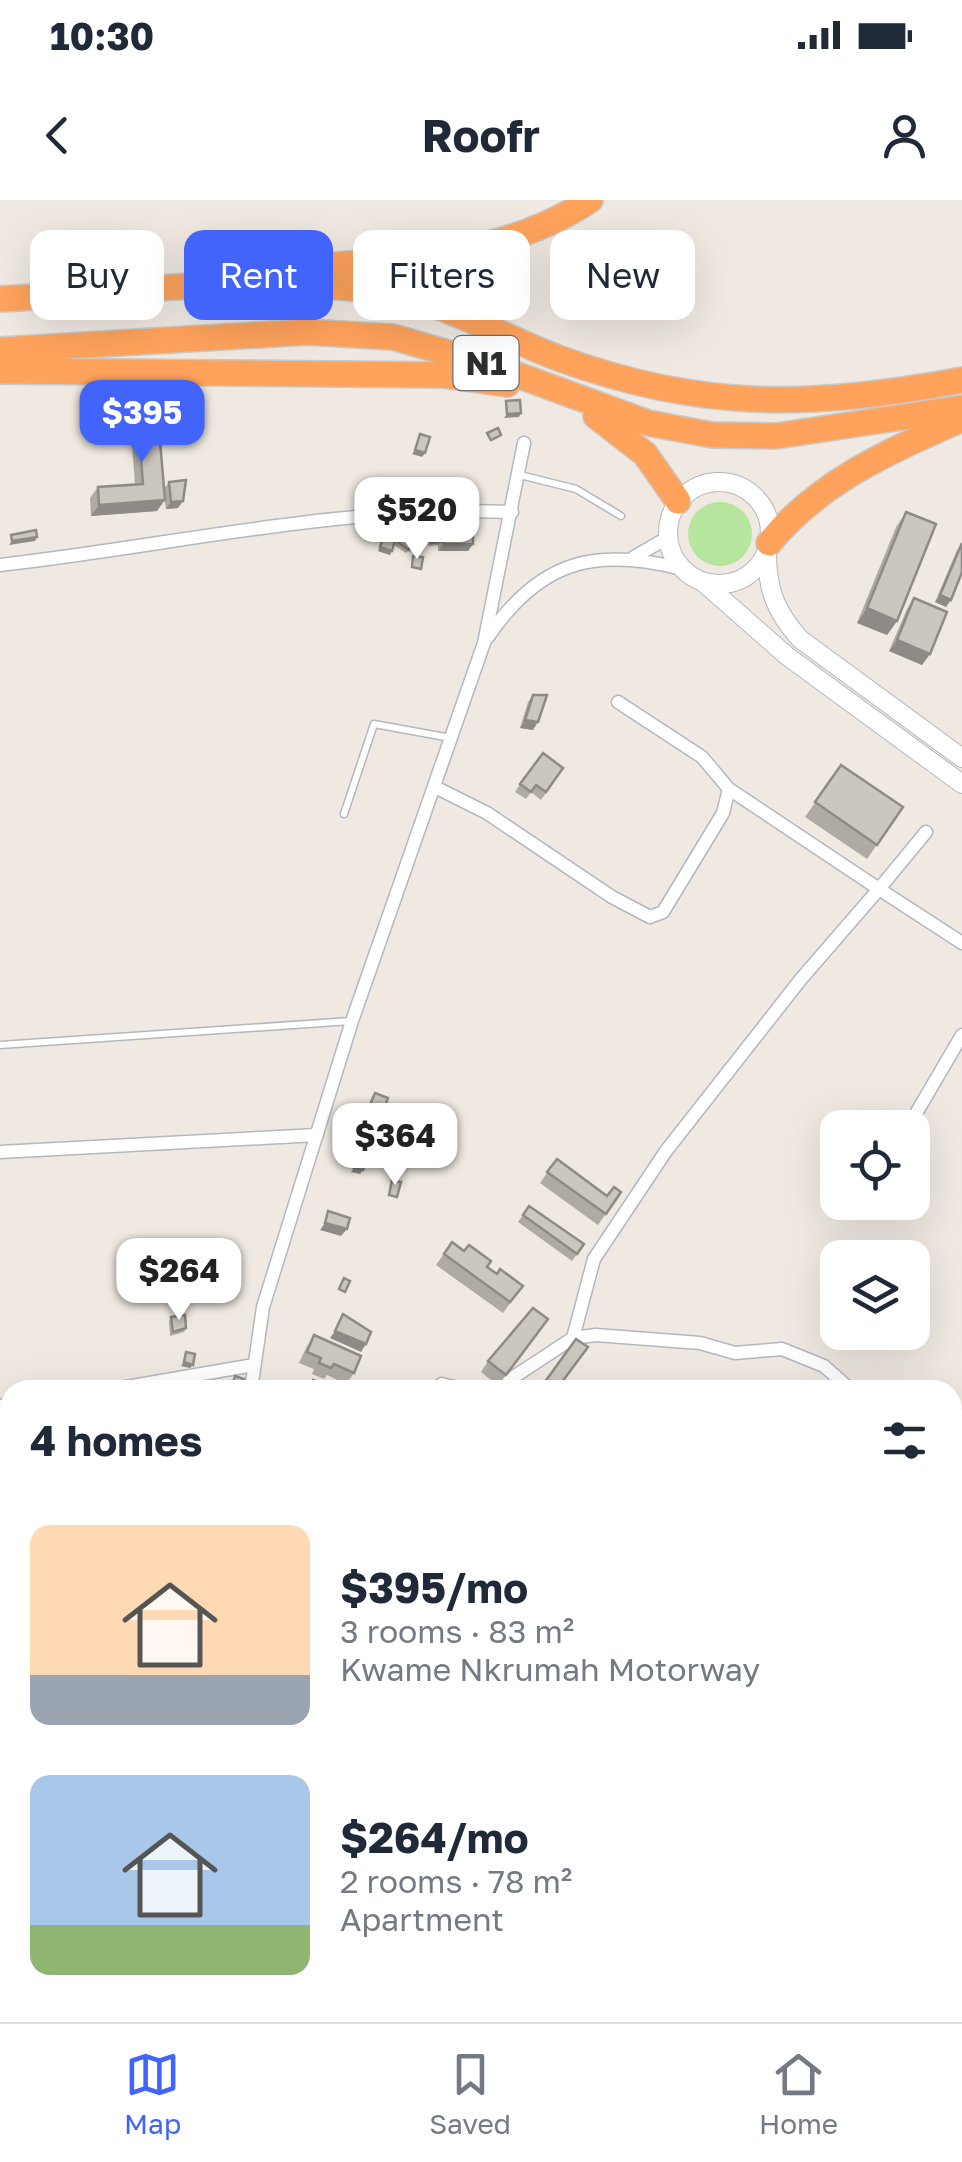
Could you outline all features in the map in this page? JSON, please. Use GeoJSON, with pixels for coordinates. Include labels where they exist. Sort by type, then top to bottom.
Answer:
{"type":"FeatureCollection","features":[{"type":"Feature","properties":{"kind":"highway"},"geometry":{"type":"LineString","coordinates":[[9,299],[202,273],[424,255],[498,242],[539,229],[590,200]]}},
{"type":"Feature","properties":{"kind":"highway","name":"N1"},"geometry":{"type":"LineString","coordinates":[[9,299],[226,286],[389,293],[467,318],[626,381],[700,397],[773,403],[843,398],[962,380]]}},
{"type":"Feature","properties":{"kind":"highway","name":"N1"},"geometry":{"type":"LineString","coordinates":[[0,350],[308,332],[394,336],[492,366],[648,423],[712,435],[776,436],[962,408]]}},
{"type":"Feature","properties":{"kind":"highway"},"geometry":{"type":"LineString","coordinates":[[0,371],[443,375],[495,381],[585,410],[616,427],[645,454],[678,501]]}},
{"type":"Feature","properties":{"kind":"highway"},"geometry":{"type":"LineString","coordinates":[[768,548],[794,513],[873,459],[962,419]]}},
{"type":"Feature","properties":{"kind":"street"},"geometry":{"type":"LineString","coordinates":[[252,1380],[262,1307],[352,1021],[484,643],[524,442]]}},
{"type":"Feature","properties":{"kind":"street"},"geometry":{"type":"LineString","coordinates":[[682,569],[667,538],[671,512],[678,501],[704,484],[737,485],[762,506],[768,520],[768,585],[779,616],[800,639],[962,758]]}},
{"type":"Feature","properties":{"kind":"street"},"geometry":{"type":"LineString","coordinates":[[0,565],[344,520],[471,510],[512,512]]}},
{"type":"Feature","properties":{"kind":"street"},"geometry":{"type":"LineString","coordinates":[[634,557],[667,538]]}},
{"type":"Feature","properties":{"kind":"street"},"geometry":{"type":"LineString","coordinates":[[704,582],[723,584],[741,580],[768,548]]}},
{"type":"Feature","properties":{"kind":"street"},"geometry":{"type":"LineString","coordinates":[[484,643],[518,600],[563,570],[598,559],[634,557],[682,569],[704,582],[788,656],[962,784]]}},
{"type":"Feature","properties":{"kind":"street"},"geometry":{"type":"LineString","coordinates":[[618,702],[702,757],[729,790],[962,943]]}},
{"type":"Feature","properties":{"kind":"street"},"geometry":{"type":"LineString","coordinates":[[435,787],[487,812],[612,898],[650,918],[663,912],[723,812],[729,790]]}},
{"type":"Feature","properties":{"kind":"street"},"geometry":{"type":"LineString","coordinates":[[512,1380],[573,1338],[594,1259],[666,1150],[801,979],[926,832]]}},
{"type":"Feature","properties":{"kind":"street"},"geometry":{"type":"LineString","coordinates":[[918,1110],[962,1035]]}},
{"type":"Feature","properties":{"kind":"street"},"geometry":{"type":"LineString","coordinates":[[0,1152],[318,1135]]}},
{"type":"Feature","properties":{"kind":"street"},"geometry":{"type":"LineString","coordinates":[[573,1338],[700,1343],[736,1353],[782,1348],[824,1366],[840,1380]]}},
{"type":"Feature","properties":{"kind":"street"},"geometry":{"type":"LineString","coordinates":[[167,1380],[254,1365]]}},
{"type":"Feature","properties":{"kind":"lane"},"geometry":{"type":"LineString","coordinates":[[519,475],[576,489],[620,516]]}},
{"type":"Feature","properties":{"kind":"lane"},"geometry":{"type":"LineString","coordinates":[[344,814],[374,724],[452,738]]}},
{"type":"Feature","properties":{"kind":"lane"},"geometry":{"type":"LineString","coordinates":[[0,1046],[352,1021]]}},
{"type":"Feature","properties":{"kind":"green space"},"geometry":{"type":"Polygon","coordinates":[[[720,502],[743,511],[752,534],[743,557],[720,566],[697,557],[688,534],[697,511],[720,502]]]}},
{"type":"Feature","properties":{"kind":"building"},"geometry":{"type":"Polygon","coordinates":[[[520,400],[521,413],[507,414],[506,401],[520,400]]]}},
{"type":"Feature","properties":{"kind":"building"},"geometry":{"type":"Polygon","coordinates":[[[157,405],[165,500],[99,505],[98,487],[143,484],[137,406],[157,405]]]}},
{"type":"Feature","properties":{"kind":"building"},"geometry":{"type":"Polygon","coordinates":[[[498,428],[501,435],[491,440],[487,433],[498,428]]]}},
{"type":"Feature","properties":{"kind":"building"},"geometry":{"type":"Polygon","coordinates":[[[420,434],[430,437],[425,453],[415,450],[420,434]]]}},
{"type":"Feature","properties":{"kind":"building"},"geometry":{"type":"Polygon","coordinates":[[[186,480],[183,501],[171,502],[169,482],[186,480]]]}},
{"type":"Feature","properties":{"kind":"building"},"geometry":{"type":"Polygon","coordinates":[[[906,512],[936,524],[897,621],[867,608],[906,512]]]}},
{"type":"Feature","properties":{"kind":"building"},"geometry":{"type":"Polygon","coordinates":[[[471,515],[466,519],[466,530],[473,530],[473,544],[444,544],[442,517],[471,515]]]}},
{"type":"Feature","properties":{"kind":"building"},"geometry":{"type":"Polygon","coordinates":[[[439,521],[440,542],[431,543],[431,532],[421,533],[420,523],[439,521]]]}},
{"type":"Feature","properties":{"kind":"building"},"geometry":{"type":"Polygon","coordinates":[[[386,529],[413,539],[409,550],[395,540],[392,551],[380,547],[386,529]]]}},
{"type":"Feature","properties":{"kind":"building"},"geometry":{"type":"Polygon","coordinates":[[[36,530],[37,537],[12,541],[11,535],[36,530]]]}},
{"type":"Feature","properties":{"kind":"building"},"geometry":{"type":"Polygon","coordinates":[[[962,543],[962,572],[951,600],[940,595],[962,543]]]}},
{"type":"Feature","properties":{"kind":"building"},"geometry":{"type":"Polygon","coordinates":[[[413,556],[423,557],[421,569],[412,567],[413,556]]]}},
{"type":"Feature","properties":{"kind":"building"},"geometry":{"type":"Polygon","coordinates":[[[914,598],[947,612],[930,654],[897,640],[914,598]]]}},
{"type":"Feature","properties":{"kind":"building"},"geometry":{"type":"Polygon","coordinates":[[[533,695],[547,695],[538,722],[525,720],[533,695]]]}},
{"type":"Feature","properties":{"kind":"building"},"geometry":{"type":"Polygon","coordinates":[[[543,753],[563,768],[546,792],[536,785],[531,792],[520,784],[543,753]]]}},
{"type":"Feature","properties":{"kind":"building"},"geometry":{"type":"Polygon","coordinates":[[[841,765],[903,807],[877,845],[815,802],[841,765]]]}},
{"type":"Feature","properties":{"kind":"building"},"geometry":{"type":"Polygon","coordinates":[[[375,1093],[388,1098],[383,1111],[376,1108],[374,1118],[365,1116],[375,1093]]]}},
{"type":"Feature","properties":{"kind":"building"},"geometry":{"type":"Polygon","coordinates":[[[346,1115],[353,1117],[345,1145],[336,1142],[346,1115]]]}},
{"type":"Feature","properties":{"kind":"building"},"geometry":{"type":"Polygon","coordinates":[[[349,1144],[356,1146],[353,1157],[346,1155],[349,1144]]]}},
{"type":"Feature","properties":{"kind":"building"},"geometry":{"type":"Polygon","coordinates":[[[361,1153],[367,1155],[363,1170],[354,1168],[361,1153]]]}},
{"type":"Feature","properties":{"kind":"building"},"geometry":{"type":"Polygon","coordinates":[[[557,1159],[607,1196],[614,1187],[621,1192],[606,1214],[547,1172],[557,1159]]]}},
{"type":"Feature","properties":{"kind":"building"},"geometry":{"type":"Polygon","coordinates":[[[392,1180],[401,1182],[397,1197],[389,1195],[392,1180]]]}},
{"type":"Feature","properties":{"kind":"building"},"geometry":{"type":"Polygon","coordinates":[[[529,1206],[584,1244],[577,1254],[523,1215],[529,1206]]]}},
{"type":"Feature","properties":{"kind":"building"},"geometry":{"type":"Polygon","coordinates":[[[328,1211],[350,1218],[347,1229],[325,1223],[328,1211]]]}},
{"type":"Feature","properties":{"kind":"building"},"geometry":{"type":"Polygon","coordinates":[[[452,1242],[464,1251],[469,1245],[491,1261],[487,1267],[497,1274],[500,1269],[523,1286],[510,1302],[444,1254],[452,1242]]]}},
{"type":"Feature","properties":{"kind":"building"},"geometry":{"type":"Polygon","coordinates":[[[344,1278],[350,1281],[345,1292],[339,1289],[344,1278]]]}},
{"type":"Feature","properties":{"kind":"building"},"geometry":{"type":"Polygon","coordinates":[[[533,1308],[548,1319],[506,1375],[488,1361],[533,1308]]]}},
{"type":"Feature","properties":{"kind":"building"},"geometry":{"type":"Polygon","coordinates":[[[343,1314],[371,1332],[366,1344],[335,1331],[343,1314]]]}},
{"type":"Feature","properties":{"kind":"building"},"geometry":{"type":"Polygon","coordinates":[[[185,1315],[186,1328],[173,1332],[171,1317],[185,1315]]]}},
{"type":"Feature","properties":{"kind":"building"},"geometry":{"type":"Polygon","coordinates":[[[314,1335],[361,1356],[354,1373],[334,1364],[331,1368],[319,1363],[321,1358],[307,1352],[314,1335]]]}},
{"type":"Feature","properties":{"kind":"building"},"geometry":{"type":"Polygon","coordinates":[[[576,1339],[588,1347],[563,1380],[546,1380],[576,1339]]]}},
{"type":"Feature","properties":{"kind":"building"},"geometry":{"type":"Polygon","coordinates":[[[186,1352],[195,1354],[193,1365],[184,1362],[186,1352]]]}}]}
